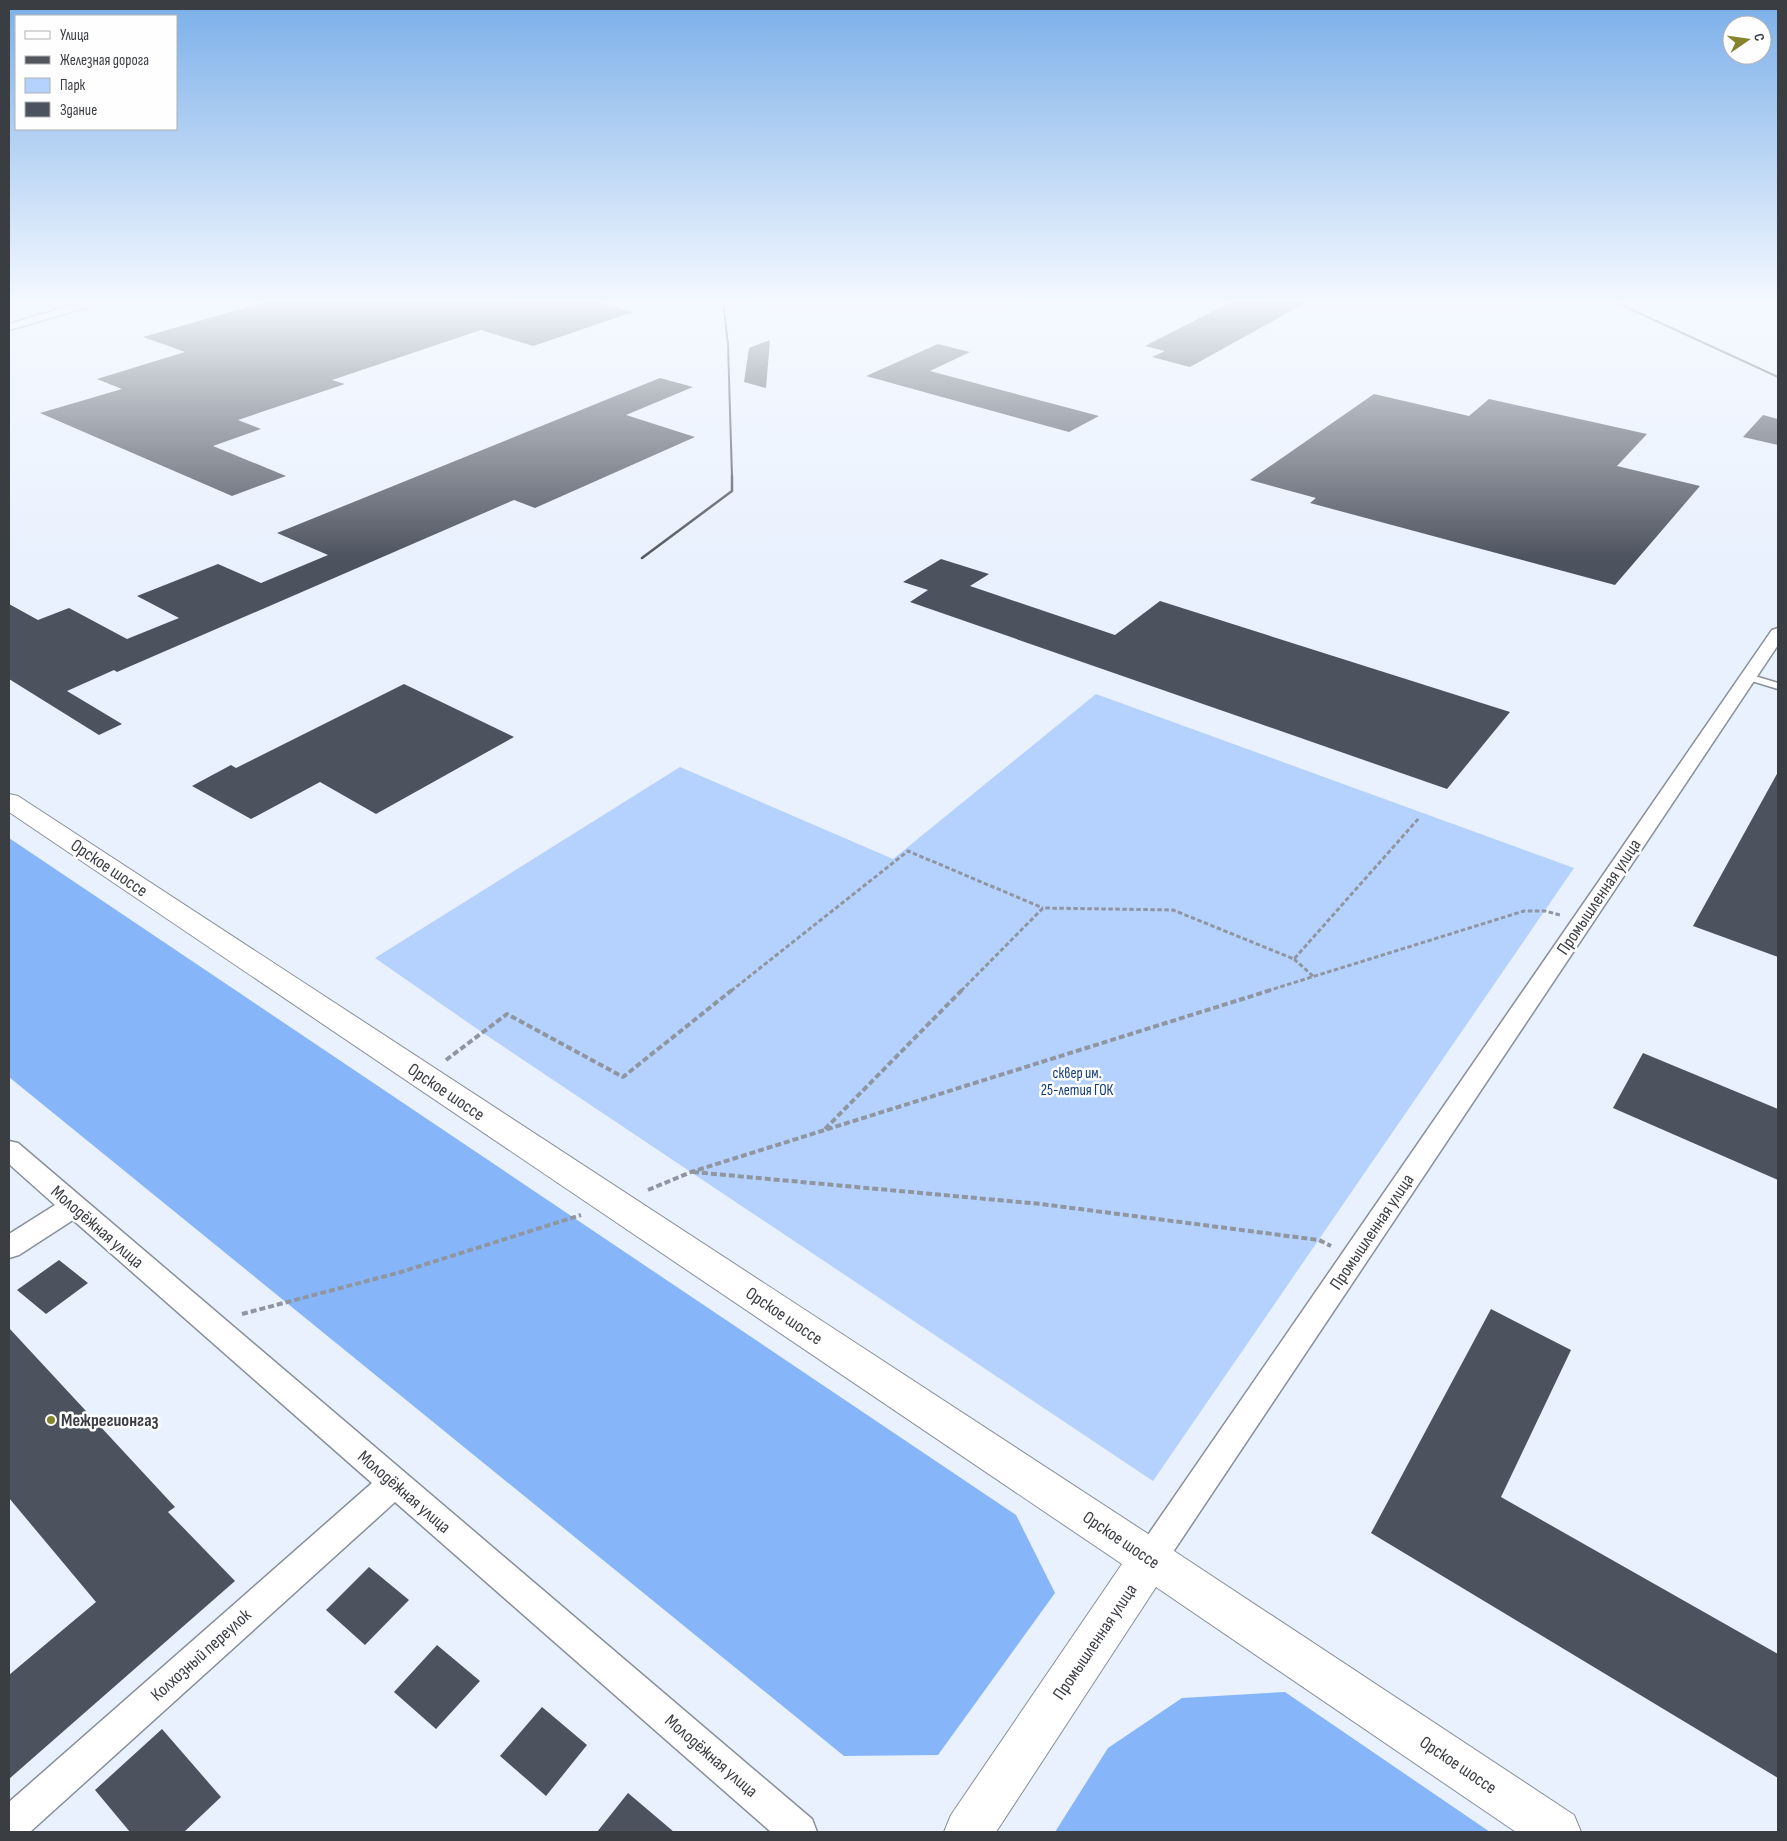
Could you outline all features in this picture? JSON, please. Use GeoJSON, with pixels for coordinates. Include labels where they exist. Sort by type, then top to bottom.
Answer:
{"type":"FeatureCollection","features":[{"type":"Feature","properties":{"kind":"main road","name":"Орское шоссе"},"geometry":{"type":"LineString","coordinates":[[9,801],[1150,1559],[1557,1832]]}},
{"type":"Feature","properties":{"kind":"main road","name":"Промышленная улица"},"geometry":{"type":"LineString","coordinates":[[968,1832],[1150,1559]]}},
{"type":"Feature","properties":{"kind":"street","name":"Промышленная улица"},"geometry":{"type":"LineString","coordinates":[[1150,1559],[1778,633]]}},
{"type":"Feature","properties":{"kind":"street","name":"Молодёжная улица"},"geometry":{"type":"LineString","coordinates":[[9,1150],[799,1832]]}},
{"type":"Feature","properties":{"kind":"street"},"geometry":{"type":"LineString","coordinates":[[9,1247],[73,1207]]}},
{"type":"Feature","properties":{"kind":"street","name":"Колхозный переулок"},"geometry":{"type":"LineString","coordinates":[[9,1826],[394,1483]]}},
{"type":"Feature","properties":{"kind":"lane"},"geometry":{"type":"LineString","coordinates":[[1748,677],[1778,686]]}},
{"type":"Feature","properties":{"kind":"path"},"geometry":{"type":"LineString","coordinates":[[1294,960],[1419,818]]}},
{"type":"Feature","properties":{"kind":"path"},"geometry":{"type":"LineString","coordinates":[[423,1076],[507,1014],[623,1077],[908,851],[1043,908],[1173,910],[1294,960],[1305,966],[1314,977]]}},
{"type":"Feature","properties":{"kind":"path"},"geometry":{"type":"LineString","coordinates":[[824,1130],[1043,908]]}},
{"type":"Feature","properties":{"kind":"path"},"geometry":{"type":"LineString","coordinates":[[208,1323],[401,1272],[615,1204],[691,1172],[1524,911],[1545,911],[1582,922]]}},
{"type":"Feature","properties":{"kind":"path"},"geometry":{"type":"LineString","coordinates":[[691,1172],[1051,1205],[1318,1240],[1355,1257]]}},
{"type":"Feature","properties":{"kind":"green space","name":"сквер им. 25-летия ГОК"},"geometry":{"type":"Polygon","coordinates":[[[1096,694],[1574,868],[1153,1481],[483,1033],[375,958],[680,767],[893,859],[1096,694]]]}},
{"type":"Feature","properties":{"kind":"shaded area"},"geometry":{"type":"Polygon","coordinates":[[[9,838],[1016,1515],[1055,1593],[938,1755],[844,1756],[9,1077],[9,838]]]}},
{"type":"Feature","properties":{"kind":"shaded area"},"geometry":{"type":"Polygon","coordinates":[[[1285,1692],[1490,1832],[1055,1832],[1108,1748],[1182,1698],[1285,1692]]]}},
{"type":"Feature","properties":{"kind":"building"},"geometry":{"type":"Polygon","coordinates":[[[119,388],[333,388],[238,420],[261,429],[213,446],[286,476],[232,496],[40,413],[122,389],[119,388]]]}},
{"type":"Feature","properties":{"kind":"building"},"geometry":{"type":"Polygon","coordinates":[[[636,388],[691,388],[626,415],[695,437],[535,508],[514,500],[117,672],[114,670],[67,691],[122,724],[99,735],[9,679],[9,604],[38,620],[69,608],[127,639],[179,618],[137,596],[218,564],[261,583],[328,555],[277,533],[636,388]]]}},
{"type":"Feature","properties":{"kind":"building"},"geometry":{"type":"Polygon","coordinates":[[[909,388],[994,388],[1099,416],[1069,432],[909,388]]]}},
{"type":"Feature","properties":{"kind":"building"},"geometry":{"type":"Polygon","coordinates":[[[1374,394],[1469,416],[1489,399],[1647,434],[1617,466],[1700,486],[1615,585],[1310,503],[1316,498],[1250,480],[1374,394]]]}},
{"type":"Feature","properties":{"kind":"building"},"geometry":{"type":"Polygon","coordinates":[[[1763,415],[1778,419],[1778,445],[1743,437],[1763,415]]]}},
{"type":"Feature","properties":{"kind":"building"},"geometry":{"type":"Polygon","coordinates":[[[941,559],[989,574],[970,586],[1115,635],[1160,601],[1510,712],[1447,789],[910,602],[928,590],[903,582],[941,559]]]}},
{"type":"Feature","properties":{"kind":"building"},"geometry":{"type":"Polygon","coordinates":[[[404,684],[514,737],[376,814],[320,782],[251,819],[192,786],[231,765],[236,768],[404,684]]]}},
{"type":"Feature","properties":{"kind":"building"},"geometry":{"type":"Polygon","coordinates":[[[1778,772],[1778,957],[1693,926],[1778,772]]]}},
{"type":"Feature","properties":{"kind":"building"},"geometry":{"type":"Polygon","coordinates":[[[1643,1053],[1778,1109],[1778,1180],[1613,1108],[1643,1053]]]}},
{"type":"Feature","properties":{"kind":"building"},"geometry":{"type":"Polygon","coordinates":[[[59,1260],[88,1283],[46,1314],[17,1290],[59,1260]]]}},
{"type":"Feature","properties":{"kind":"building"},"geometry":{"type":"Polygon","coordinates":[[[1491,1309],[1571,1350],[1501,1497],[1778,1654],[1778,1778],[1371,1533],[1491,1309]]]}},
{"type":"Feature","properties":{"kind":"building"},"geometry":{"type":"Polygon","coordinates":[[[9,1328],[175,1507],[168,1512],[235,1581],[9,1779],[9,1675],[96,1602],[9,1498],[9,1328]]]}},
{"type":"Feature","properties":{"kind":"building"},"geometry":{"type":"Polygon","coordinates":[[[369,1567],[409,1600],[365,1645],[326,1610],[369,1567]]]}},
{"type":"Feature","properties":{"kind":"building"},"geometry":{"type":"Polygon","coordinates":[[[437,1645],[480,1681],[436,1729],[394,1692],[437,1645]]]}},
{"type":"Feature","properties":{"kind":"building"},"geometry":{"type":"Polygon","coordinates":[[[542,1707],[587,1745],[546,1796],[500,1756],[542,1707]]]}},
{"type":"Feature","properties":{"kind":"building"},"geometry":{"type":"Polygon","coordinates":[[[162,1729],[221,1797],[184,1832],[130,1832],[95,1790],[162,1729]]]}},
{"type":"Feature","properties":{"kind":"building"},"geometry":{"type":"Polygon","coordinates":[[[628,1793],[674,1832],[597,1832],[628,1793]]]}},
{"type":"Feature","properties":{"kind":"railway"},"geometry":{"type":"LineString","coordinates":[[729,388],[732,477]]}},
{"type":"Feature","properties":{"kind":"railway"},"geometry":{"type":"LineString","coordinates":[[642,558],[732,491],[732,477]]}},
{"type":"Feature","properties":{"kind":"place","name":"Межрегионгаз"},"geometry":{"type":"Point","coordinates":[51,1420]}}]}
